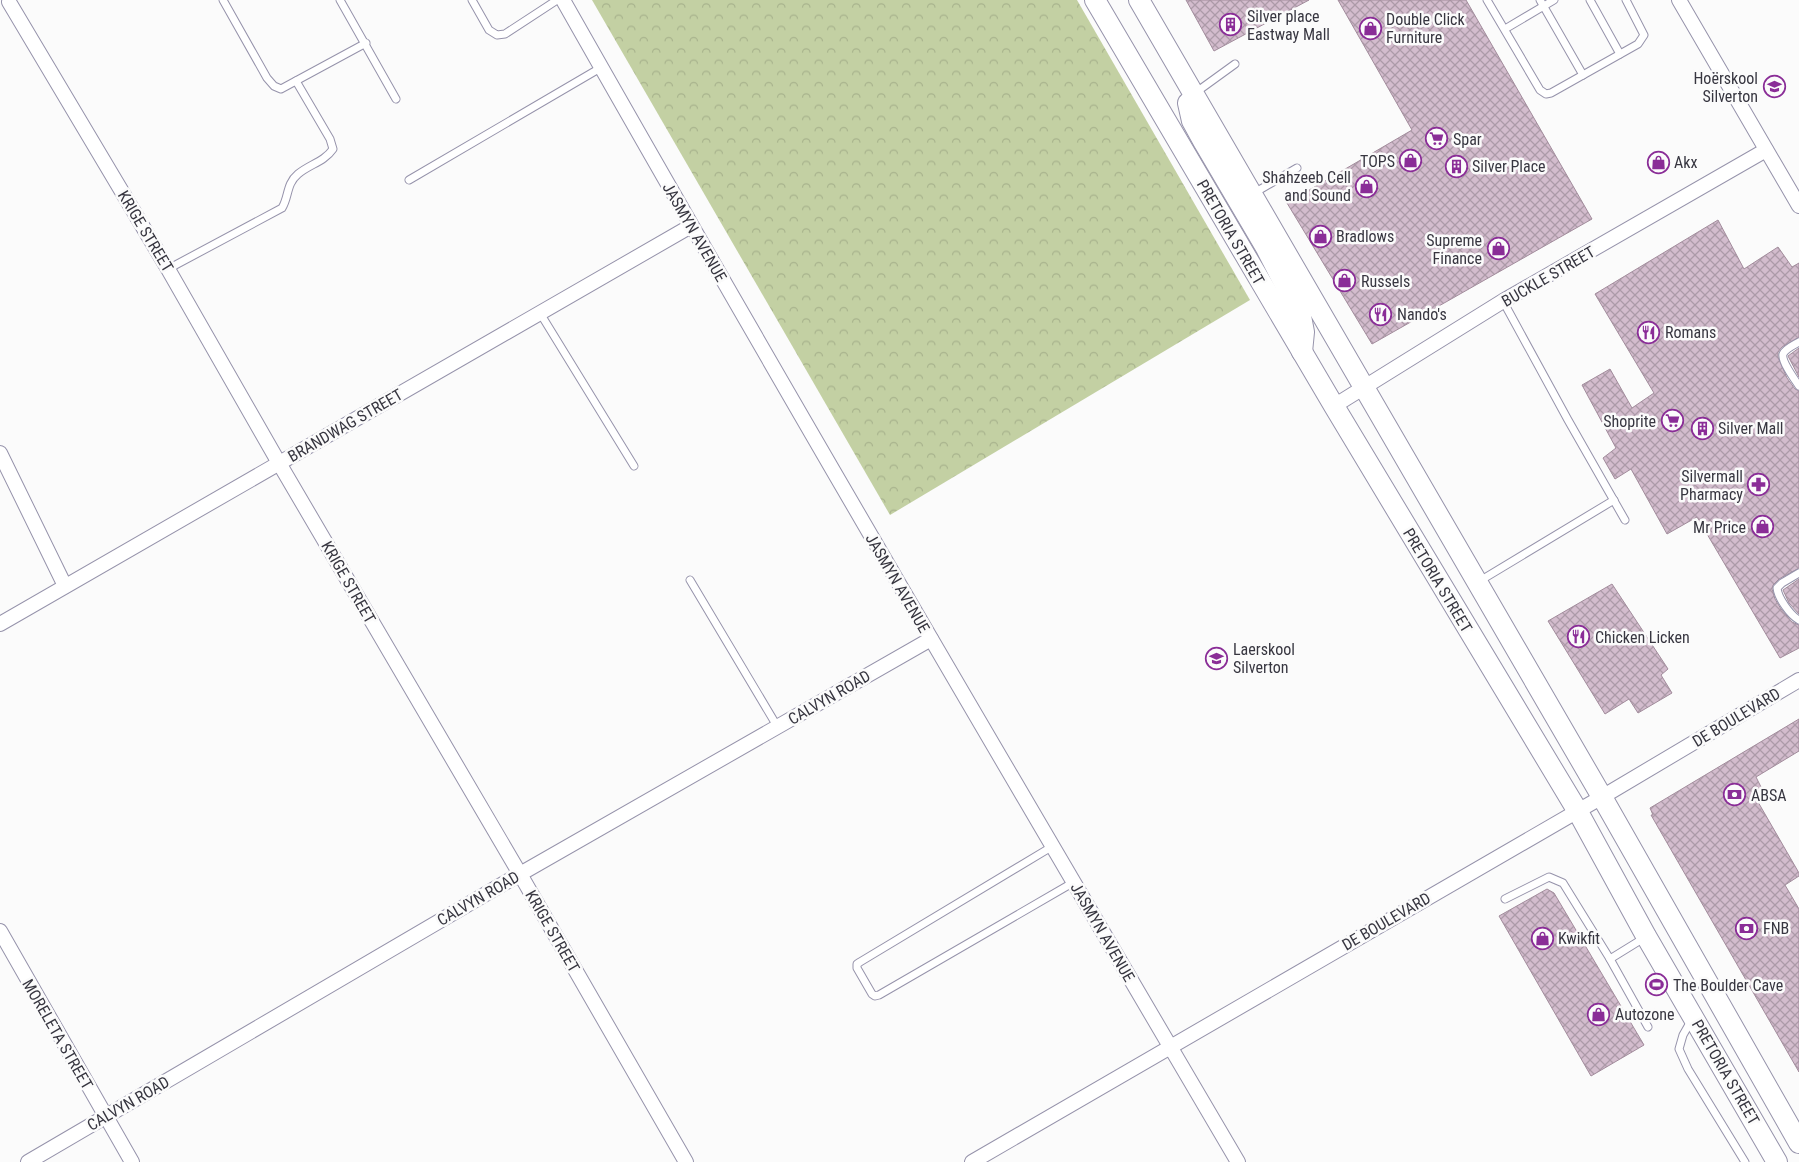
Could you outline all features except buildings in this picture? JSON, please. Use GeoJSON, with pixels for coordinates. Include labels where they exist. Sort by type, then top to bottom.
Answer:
{"type":"FeatureCollection","features":[{"type":"Feature","properties":{"kind":"main road","name":"PRETORIA STREET"},"geometry":{"type":"LineString","coordinates":[[1095,0],[1334,406],[1577,810],[1646,936],[1777,1162]]}},
{"type":"Feature","properties":{"kind":"main road","name":"PRETORIA STREET"},"geometry":{"type":"LineString","coordinates":[[1139,0],[1602,797],[1799,1143]]}},
{"type":"Feature","properties":{"kind":"main road"},"geometry":{"type":"LineString","coordinates":[[1193,94],[1188,103],[1192,121],[1266,248],[1301,316],[1304,332],[1302,352]]}},
{"type":"Feature","properties":{"kind":"street","name":"JASMYN AVENUE"},"geometry":{"type":"LineString","coordinates":[[563,0],[691,226],[1238,1162]]}},
{"type":"Feature","properties":{"kind":"street"},"geometry":{"type":"LineString","coordinates":[[1679,0],[1799,206]]}},
{"type":"Feature","properties":{"kind":"street","name":"KRIGE STREET"},"geometry":{"type":"LineString","coordinates":[[9,1],[168,269],[686,1162]]}},
{"type":"Feature","properties":{"kind":"street","name":"BUCKLE STREET"},"geometry":{"type":"LineString","coordinates":[[1334,406],[1363,386],[1503,301],[1766,150]]}},
{"type":"Feature","properties":{"kind":"street","name":"BRANDWAG STREET"},"geometry":{"type":"LineString","coordinates":[[0,624],[691,226]]}},
{"type":"Feature","properties":{"kind":"street"},"geometry":{"type":"LineString","coordinates":[[0,453],[65,586]]}},
{"type":"Feature","properties":{"kind":"street","name":"CALVYN ROAD"},"geometry":{"type":"LineString","coordinates":[[28,1162],[520,874],[931,639]]}},
{"type":"Feature","properties":{"kind":"street","name":"DE BOULEVARD"},"geometry":{"type":"LineString","coordinates":[[972,1162],[1602,797],[1799,680]]}},
{"type":"Feature","properties":{"kind":"street","name":"MORELETA STREET"},"geometry":{"type":"LineString","coordinates":[[0,931],[132,1162]]}},
{"type":"Feature","properties":{"kind":"lane"},"geometry":{"type":"LineString","coordinates":[[223,0],[267,78],[274,86],[281,89],[366,43]]}},
{"type":"Feature","properties":{"kind":"lane"},"geometry":{"type":"LineString","coordinates":[[340,0],[396,99]]}},
{"type":"Feature","properties":{"kind":"lane"},"geometry":{"type":"LineString","coordinates":[[472,0],[489,30],[497,35],[505,34],[557,0]]}},
{"type":"Feature","properties":{"kind":"lane"},"geometry":{"type":"LineString","coordinates":[[1487,0],[1540,90],[1546,94],[1551,93],[1638,44],[1644,35],[1626,0]]}},
{"type":"Feature","properties":{"kind":"lane"},"geometry":{"type":"LineString","coordinates":[[1505,29],[1541,3],[1554,0]]}},
{"type":"Feature","properties":{"kind":"lane"},"geometry":{"type":"LineString","coordinates":[[1590,0],[1620,54]]}},
{"type":"Feature","properties":{"kind":"lane"},"geometry":{"type":"LineString","coordinates":[[1541,3],[1583,75]]}},
{"type":"Feature","properties":{"kind":"lane"},"geometry":{"type":"LineString","coordinates":[[1193,94],[1235,64]]}},
{"type":"Feature","properties":{"kind":"lane"},"geometry":{"type":"LineString","coordinates":[[409,180],[602,67]]}},
{"type":"Feature","properties":{"kind":"lane"},"geometry":{"type":"LineString","coordinates":[[168,269],[282,208],[287,201],[286,192],[297,174],[328,157],[333,149],[330,139],[296,81]]}},
{"type":"Feature","properties":{"kind":"lane"},"geometry":{"type":"LineString","coordinates":[[1251,195],[1297,168]]}},
{"type":"Feature","properties":{"kind":"lane"},"geometry":{"type":"LineString","coordinates":[[1503,301],[1568,420],[1626,520]]}},
{"type":"Feature","properties":{"kind":"lane"},"geometry":{"type":"LineString","coordinates":[[540,313],[634,466]]}},
{"type":"Feature","properties":{"kind":"lane"},"geometry":{"type":"LineString","coordinates":[[1799,342],[1785,351],[1783,360],[1799,386]]}},
{"type":"Feature","properties":{"kind":"lane"},"geometry":{"type":"LineString","coordinates":[[1476,582],[1614,500]]}},
{"type":"Feature","properties":{"kind":"lane"},"geometry":{"type":"LineString","coordinates":[[1799,573],[1782,583],[1778,588],[1778,594],[1794,617],[1799,620]]}},
{"type":"Feature","properties":{"kind":"lane"},"geometry":{"type":"LineString","coordinates":[[690,580],[777,726]]}},
{"type":"Feature","properties":{"kind":"lane"},"geometry":{"type":"LineString","coordinates":[[1053,846],[857,964],[857,968],[872,994],[879,996],[1074,882]]}},
{"type":"Feature","properties":{"kind":"lane"},"geometry":{"type":"LineString","coordinates":[[1505,900],[1549,877],[1563,883],[1610,959],[1648,1027]]}},
{"type":"Feature","properties":{"kind":"lane"},"geometry":{"type":"LineString","coordinates":[[1610,959],[1646,936]]}},
{"type":"Feature","properties":{"kind":"lane"},"geometry":{"type":"LineString","coordinates":[[1694,1016],[1683,1035],[1679,1049],[1688,1070],[1745,1162]]}},
{"type":"Feature","properties":{"kind":"green space"},"geometry":{"type":"Polygon","coordinates":[[[592,0],[1077,0],[1250,300],[890,515],[592,0]]]}},
{"type":"Feature","properties":{"kind":"place","name":"Silver place Eastway Mall"},"geometry":{"type":"Point","coordinates":[1231,25]}},
{"type":"Feature","properties":{"kind":"place","name":"Double Click Furniture"},"geometry":{"type":"Point","coordinates":[1370,28]}},
{"type":"Feature","properties":{"kind":"place","name":"Hoërskool Silverton"},"geometry":{"type":"Point","coordinates":[1774,87]}},
{"type":"Feature","properties":{"kind":"place","name":"Spar"},"geometry":{"type":"Point","coordinates":[1437,139]}},
{"type":"Feature","properties":{"kind":"place","name":"TOPS"},"geometry":{"type":"Point","coordinates":[1411,161]}},
{"type":"Feature","properties":{"kind":"place","name":"Akx"},"geometry":{"type":"Point","coordinates":[1658,162]}},
{"type":"Feature","properties":{"kind":"place","name":"Silver Place"},"geometry":{"type":"Point","coordinates":[1456,166]}},
{"type":"Feature","properties":{"kind":"place","name":"Shahzeeb Cell and Sound"},"geometry":{"type":"Point","coordinates":[1367,186]}},
{"type":"Feature","properties":{"kind":"place","name":"Bradlows"},"geometry":{"type":"Point","coordinates":[1320,236]}},
{"type":"Feature","properties":{"kind":"place","name":"Supreme Finance"},"geometry":{"type":"Point","coordinates":[1498,249]}},
{"type":"Feature","properties":{"kind":"place","name":"Russels"},"geometry":{"type":"Point","coordinates":[1345,281]}},
{"type":"Feature","properties":{"kind":"place","name":"Nando's"},"geometry":{"type":"Point","coordinates":[1381,314]}},
{"type":"Feature","properties":{"kind":"place","name":"Romans"},"geometry":{"type":"Point","coordinates":[1649,332]}},
{"type":"Feature","properties":{"kind":"place","name":"Shoprite"},"geometry":{"type":"Point","coordinates":[1672,421]}},
{"type":"Feature","properties":{"kind":"place","name":"Silver Mall"},"geometry":{"type":"Point","coordinates":[1702,428]}},
{"type":"Feature","properties":{"kind":"place","name":"Silvermall Pharmacy"},"geometry":{"type":"Point","coordinates":[1759,485]}},
{"type":"Feature","properties":{"kind":"place","name":"Mr Price"},"geometry":{"type":"Point","coordinates":[1762,527]}},
{"type":"Feature","properties":{"kind":"place","name":"Chicken Licken"},"geometry":{"type":"Point","coordinates":[1579,637]}},
{"type":"Feature","properties":{"kind":"place","name":"Laerskool Silverton"},"geometry":{"type":"Point","coordinates":[1217,658]}},
{"type":"Feature","properties":{"kind":"place","name":"ABSA"},"geometry":{"type":"Point","coordinates":[1735,795]}},
{"type":"Feature","properties":{"kind":"place","name":"FNB"},"geometry":{"type":"Point","coordinates":[1747,928]}},
{"type":"Feature","properties":{"kind":"place","name":"Kwikfit"},"geometry":{"type":"Point","coordinates":[1542,938]}},
{"type":"Feature","properties":{"kind":"place","name":"The Boulder Cave"},"geometry":{"type":"Point","coordinates":[1657,985]}},
{"type":"Feature","properties":{"kind":"place","name":"Autozone"},"geometry":{"type":"Point","coordinates":[1599,1014]}}]}
